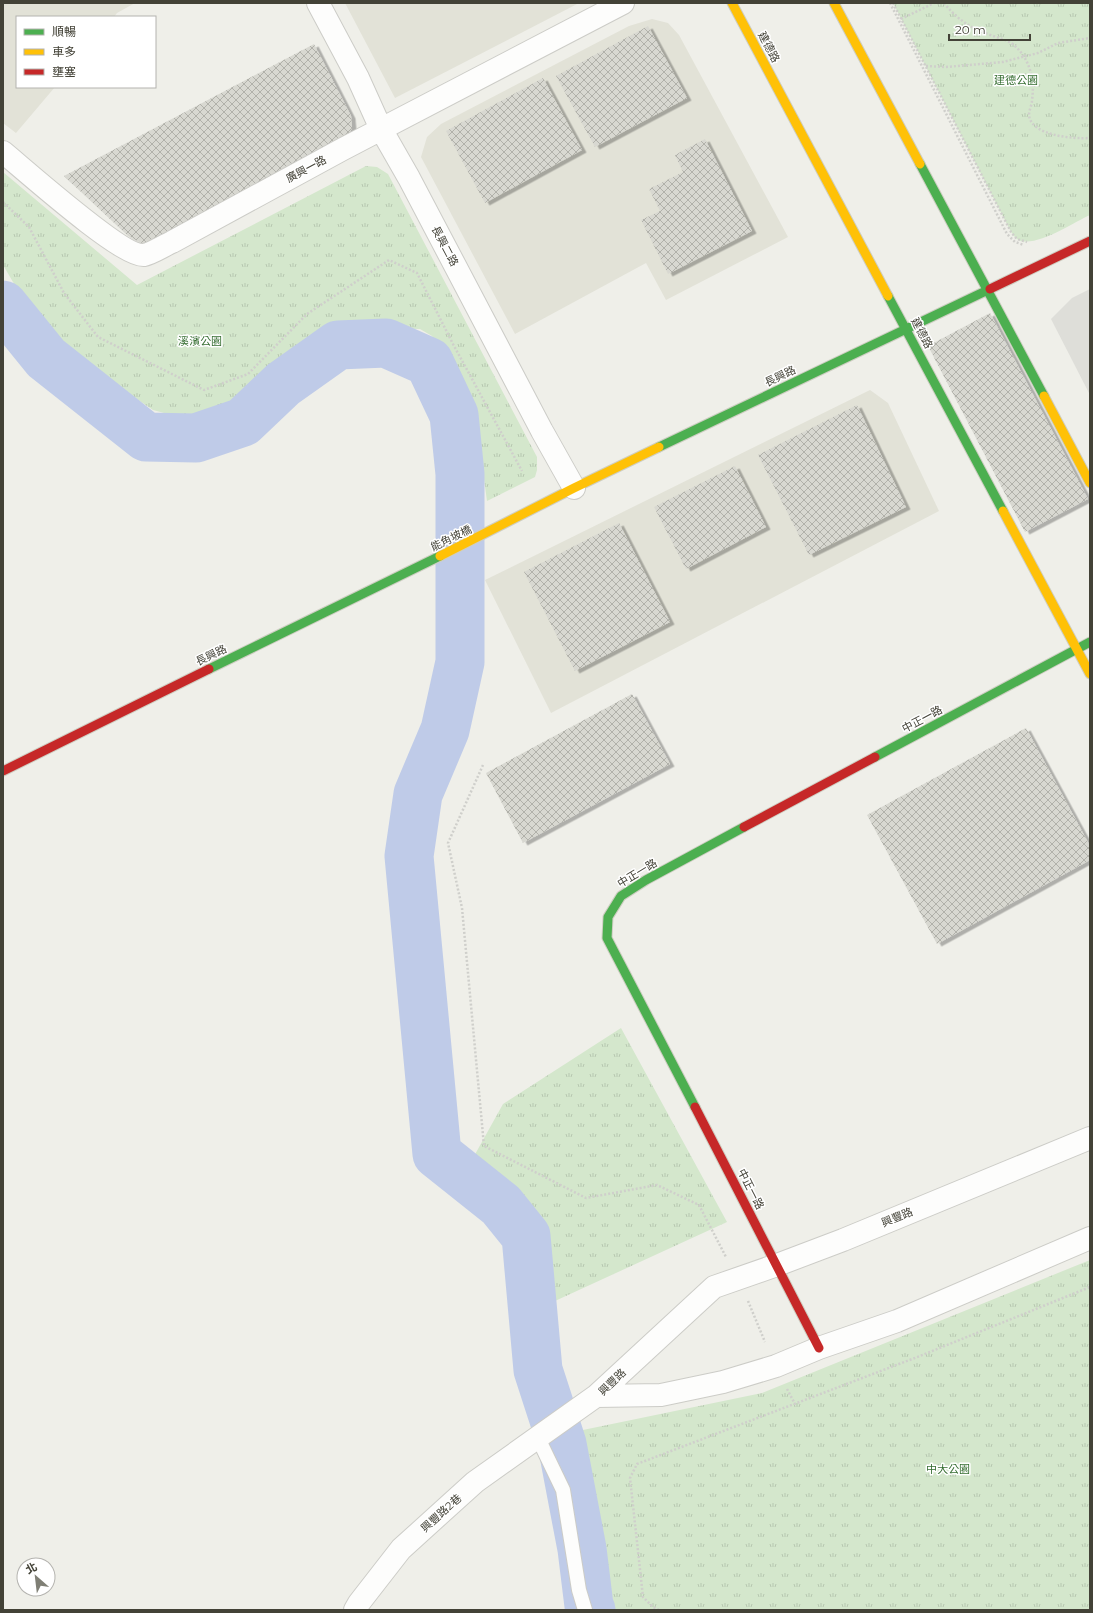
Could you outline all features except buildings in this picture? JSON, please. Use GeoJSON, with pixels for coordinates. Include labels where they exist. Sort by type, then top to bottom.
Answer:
{"type":"FeatureCollection","features":[{"type":"Feature","properties":{"kind":"main road","name":"建德路"},"geometry":{"type":"LineString","coordinates":[[732,3],[1090,674]]}},
{"type":"Feature","properties":{"kind":"main road"},"geometry":{"type":"LineString","coordinates":[[834,3],[1090,483]]}},
{"type":"Feature","properties":{"kind":"main road","name":"長興路"},"geometry":{"type":"LineString","coordinates":[[482,536],[574,488],[1090,241]]}},
{"type":"Feature","properties":{"kind":"main road","name":"能角坡橋"},"geometry":{"type":"LineString","coordinates":[[430,561],[482,536]]}},
{"type":"Feature","properties":{"kind":"main road","name":"長興路"},"geometry":{"type":"LineString","coordinates":[[3,771],[430,561]]}},
{"type":"Feature","properties":{"kind":"main road","name":"中正一路"},"geometry":{"type":"LineString","coordinates":[[819,1348],[607,938],[608,917],[621,896],[646,880],[1090,642]]}},
{"type":"Feature","properties":{"kind":"street","name":"長興二路"},"geometry":{"type":"LineString","coordinates":[[318,3],[358,78],[381,129],[409,178],[542,431],[574,488]]}},
{"type":"Feature","properties":{"kind":"street","name":"廣興一路"},"geometry":{"type":"LineString","coordinates":[[3,152],[96,229],[130,252],[144,255],[172,242],[381,129],[624,3]]}},
{"type":"Feature","properties":{"kind":"street","name":"興豐路"},"geometry":{"type":"LineString","coordinates":[[596,1396],[714,1287],[777,1265],[1090,1138]]}},
{"type":"Feature","properties":{"kind":"street","name":"興豐路"},"geometry":{"type":"LineString","coordinates":[[596,1396],[661,1395],[723,1382],[776,1366],[819,1348],[897,1321],[1090,1238]]}},
{"type":"Feature","properties":{"kind":"street","name":"興豐路2巷"},"geometry":{"type":"LineString","coordinates":[[356,1610],[358,1603],[401,1549],[475,1482],[596,1396]]}},
{"type":"Feature","properties":{"kind":"lane"},"geometry":{"type":"LineString","coordinates":[[541,1436],[563,1490],[579,1590],[584,1610]]}},
{"type":"Feature","properties":{"kind":"path"},"geometry":{"type":"LineString","coordinates":[[892,3],[1011,232],[1017,239],[1032,243],[1026,246],[1015,242],[1007,234],[892,3]]}},
{"type":"Feature","properties":{"kind":"path"},"geometry":{"type":"LineString","coordinates":[[901,19],[934,3]]}},
{"type":"Feature","properties":{"kind":"path"},"geometry":{"type":"LineString","coordinates":[[944,3],[963,22],[1013,44],[1024,56],[1032,74],[1034,89],[1029,113],[1030,118],[1035,125],[1058,136],[1090,138]]}},
{"type":"Feature","properties":{"kind":"path"},"geometry":{"type":"LineString","coordinates":[[925,66],[946,67],[1003,62],[1038,53],[1058,43],[1090,38]]}},
{"type":"Feature","properties":{"kind":"path"},"geometry":{"type":"LineString","coordinates":[[3,202],[28,227],[64,293],[98,337],[204,390],[248,374],[307,314],[389,260],[417,273],[453,344],[522,471]]}},
{"type":"Feature","properties":{"kind":"path"},"geometry":{"type":"LineString","coordinates":[[483,765],[448,843],[462,908],[484,1146],[586,1198],[657,1185],[699,1205],[738,1279],[794,1404]]}},
{"type":"Feature","properties":{"kind":"path"},"geometry":{"type":"LineString","coordinates":[[659,1610],[653,1607],[644,1597],[630,1478],[637,1464],[920,1356],[1090,1287]]}},
{"type":"Feature","properties":{"kind":"shaded area"},"geometry":{"type":"Polygon","coordinates":[[[3,3],[135,3],[117,13],[115,16],[16,16],[16,88],[54,88],[16,133],[3,123],[3,3]]]}},
{"type":"Feature","properties":{"kind":"shaded area"},"geometry":{"type":"Polygon","coordinates":[[[345,3],[579,3],[395,98],[345,3]]]}},
{"type":"Feature","properties":{"kind":"shaded area"},"geometry":{"type":"Polygon","coordinates":[[[652,19],[668,23],[679,35],[788,237],[666,300],[646,263],[515,334],[421,157],[427,137],[441,124],[629,26],[652,19]]]}},
{"type":"Feature","properties":{"kind":"shaded area"},"geometry":{"type":"Polygon","coordinates":[[[1090,289],[1090,395],[1051,319],[1072,298],[1090,289]]]}},
{"type":"Feature","properties":{"kind":"shaded area"},"geometry":{"type":"Polygon","coordinates":[[[870,390],[888,403],[939,511],[551,713],[485,580],[870,390]]]}},
{"type":"Feature","properties":{"kind":"green space","name":"建德公園"},"geometry":{"type":"Polygon","coordinates":[[[893,3],[1090,3],[1090,215],[1054,234],[1043,238],[1033,241],[1024,241],[1016,238],[1011,232],[893,3]]]}},
{"type":"Feature","properties":{"kind":"green space","name":"溪濱公園"},"geometry":{"type":"Polygon","coordinates":[[[366,166],[377,167],[388,174],[537,457],[537,470],[535,477],[487,501],[476,422],[470,403],[458,376],[432,336],[420,329],[364,328],[324,336],[305,347],[284,363],[271,378],[256,401],[224,417],[201,423],[153,410],[88,366],[59,342],[30,311],[3,265],[3,172],[137,285],[366,166]]]}},
{"type":"Feature","properties":{"kind":"green space"},"geometry":{"type":"Polygon","coordinates":[[[621,1028],[727,1222],[555,1301],[546,1234],[528,1213],[473,1158],[503,1104],[621,1028]]]}},
{"type":"Feature","properties":{"kind":"green space","name":"中大公園"},"geometry":{"type":"Polygon","coordinates":[[[1090,1260],[1090,1610],[606,1610],[597,1565],[578,1431],[762,1393],[1090,1260]]]}},
{"type":"Feature","properties":{"kind":"waterway"},"geometry":{"type":"LineString","coordinates":[[3,305],[46,358],[146,437],[196,438],[243,422],[283,384],[338,345],[386,343],[429,362],[454,415],[460,474],[460,662],[445,730],[418,794],[409,856],[437,1154],[501,1205],[526,1236],[538,1370],[562,1444],[582,1549],[589,1606],[591,1610]]}},
{"type":"Feature","properties":{"kind":"traffic: fast"},"geometry":{"type":"LineString","coordinates":[[920,164],[1044,396]]}},
{"type":"Feature","properties":{"kind":"traffic: fast"},"geometry":{"type":"LineString","coordinates":[[659,447],[990,289]]}},
{"type":"Feature","properties":{"kind":"traffic: fast"},"geometry":{"type":"LineString","coordinates":[[888,296],[1003,511]]}},
{"type":"Feature","properties":{"kind":"traffic: fast"},"geometry":{"type":"LineString","coordinates":[[209,669],[440,556]]}},
{"type":"Feature","properties":{"kind":"traffic: fast"},"geometry":{"type":"LineString","coordinates":[[875,757],[1090,642]]}},
{"type":"Feature","properties":{"kind":"traffic: fast"},"geometry":{"type":"LineString","coordinates":[[695,1107],[607,938],[608,917],[621,896],[646,880],[744,827]]}},
{"type":"Feature","properties":{"kind":"traffic: slow"},"geometry":{"type":"LineString","coordinates":[[732,3],[888,296]]}},
{"type":"Feature","properties":{"kind":"traffic: slow"},"geometry":{"type":"LineString","coordinates":[[834,3],[920,164]]}},
{"type":"Feature","properties":{"kind":"traffic: slow"},"geometry":{"type":"LineString","coordinates":[[1044,396],[1090,483]]}},
{"type":"Feature","properties":{"kind":"traffic: slow"},"geometry":{"type":"LineString","coordinates":[[440,556],[659,447]]}},
{"type":"Feature","properties":{"kind":"traffic: slow"},"geometry":{"type":"LineString","coordinates":[[1003,511],[1090,674]]}},
{"type":"Feature","properties":{"kind":"traffic: jam"},"geometry":{"type":"LineString","coordinates":[[990,289],[1090,241]]}},
{"type":"Feature","properties":{"kind":"traffic: jam"},"geometry":{"type":"LineString","coordinates":[[3,771],[209,669]]}},
{"type":"Feature","properties":{"kind":"traffic: jam"},"geometry":{"type":"LineString","coordinates":[[744,827],[875,757]]}},
{"type":"Feature","properties":{"kind":"traffic: jam"},"geometry":{"type":"LineString","coordinates":[[695,1107],[819,1348]]}}]}
